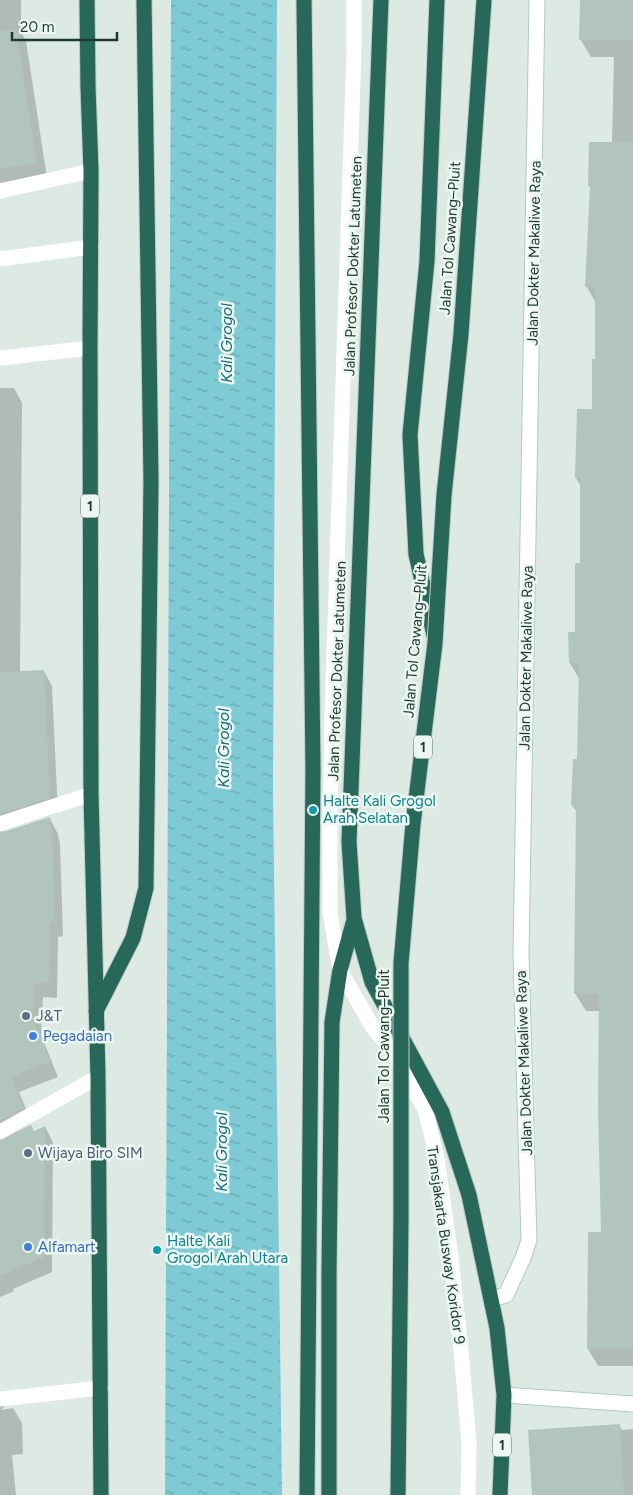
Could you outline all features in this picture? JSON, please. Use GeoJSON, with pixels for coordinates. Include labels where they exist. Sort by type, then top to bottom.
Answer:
{"type":"FeatureCollection","features":[{"type":"Feature","properties":{"kind":"highway","name":"1"},"geometry":{"type":"LineString","coordinates":[[87,0],[88,87],[92,171],[90,348],[91,794],[98,1077],[102,1495]]}},
{"type":"Feature","properties":{"kind":"highway"},"geometry":{"type":"LineString","coordinates":[[95,1013],[133,938],[146,888],[151,481],[144,0]]}},
{"type":"Feature","properties":{"kind":"highway"},"geometry":{"type":"LineString","coordinates":[[304,0],[313,768],[308,1495]]}},
{"type":"Feature","properties":{"kind":"highway","name":"Jalan Profesor Dokter Latumeten"},"geometry":{"type":"LineString","coordinates":[[381,0],[349,832],[354,918],[372,982],[442,1112],[469,1195],[491,1299],[504,1395],[500,1495]]}},
{"type":"Feature","properties":{"kind":"highway"},"geometry":{"type":"LineString","coordinates":[[435,643],[416,554],[410,435],[427,261],[437,0]]}},
{"type":"Feature","properties":{"kind":"highway","name":"Jalan Tol Cawang–Pluit"},"geometry":{"type":"LineString","coordinates":[[398,1495],[401,963],[413,824],[435,643],[444,495],[461,334],[484,0]]}},
{"type":"Feature","properties":{"kind":"highway"},"geometry":{"type":"LineString","coordinates":[[329,1495],[328,1272],[332,1022],[340,970],[354,918]]}},
{"type":"Feature","properties":{"kind":"street","name":"Transjakarta Busway Koridor 9"},"geometry":{"type":"LineString","coordinates":[[354,0],[354,51],[332,713],[330,913],[340,970],[374,1028],[390,1048],[425,1109],[437,1158],[451,1257],[461,1350],[469,1442],[468,1495]]}},
{"type":"Feature","properties":{"kind":"street","name":"Jalan Dokter Makaliwe Raya"},"geometry":{"type":"LineString","coordinates":[[491,1299],[506,1295],[529,1240],[521,954],[537,0]]}},
{"type":"Feature","properties":{"kind":"street"},"geometry":{"type":"LineString","coordinates":[[0,191],[92,171]]}},
{"type":"Feature","properties":{"kind":"street"},"geometry":{"type":"LineString","coordinates":[[0,259],[91,247]]}},
{"type":"Feature","properties":{"kind":"street"},"geometry":{"type":"LineString","coordinates":[[0,358],[90,348]]}},
{"type":"Feature","properties":{"kind":"street"},"geometry":{"type":"LineString","coordinates":[[0,824],[91,794]]}},
{"type":"Feature","properties":{"kind":"street"},"geometry":{"type":"LineString","coordinates":[[0,1132],[98,1077]]}},
{"type":"Feature","properties":{"kind":"street"},"geometry":{"type":"LineString","coordinates":[[0,1399],[101,1388]]}},
{"type":"Feature","properties":{"kind":"street"},"geometry":{"type":"LineString","coordinates":[[504,1395],[633,1404]]}},
{"type":"Feature","properties":{"kind":"water","name":"Kali Grogol"},"geometry":{"type":"Polygon","coordinates":[[[171,0],[277,0],[273,789],[282,1495],[165,1495],[171,0]]]}},
{"type":"Feature","properties":{"kind":"building"},"geometry":{"type":"Polygon","coordinates":[[[580,0],[633,0],[633,40],[579,40],[580,0]]]}},
{"type":"Feature","properties":{"kind":"building"},"geometry":{"type":"Polygon","coordinates":[[[16,29],[37,163],[0,169],[0,31],[16,29]]]}},
{"type":"Feature","properties":{"kind":"building"},"geometry":{"type":"Polygon","coordinates":[[[589,142],[633,142],[633,1349],[587,1349],[588,1232],[601,1232],[598,1108],[599,994],[574,994],[576,805],[571,805],[573,759],[577,759],[579,663],[569,663],[568,632],[575,632],[575,563],[580,563],[580,478],[575,478],[577,409],[592,409],[592,359],[595,359],[595,288],[585,287],[590,186],[588,186],[589,142]]]}},
{"type":"Feature","properties":{"kind":"building"},"geometry":{"type":"Polygon","coordinates":[[[44,670],[50,798],[0,814],[0,672],[44,670]]]}},
{"type":"Feature","properties":{"kind":"building"},"geometry":{"type":"Polygon","coordinates":[[[50,817],[55,922],[50,922],[49,983],[35,983],[33,1019],[50,1061],[11,1077],[24,1108],[0,1121],[0,833],[50,817]]]}},
{"type":"Feature","properties":{"kind":"building"},"geometry":{"type":"Polygon","coordinates":[[[31,1125],[34,1131],[45,1126],[44,1257],[0,1276],[0,1141],[31,1125]]]}},
{"type":"Feature","properties":{"kind":"building"},"geometry":{"type":"Polygon","coordinates":[[[620,1424],[624,1495],[532,1495],[528,1430],[620,1424]]]}},
{"type":"Feature","properties":{"kind":"place","name":"Halte Kali Grogol Arah Selatan"},"geometry":{"type":"Point","coordinates":[313,810]}},
{"type":"Feature","properties":{"kind":"place","name":"J&T"},"geometry":{"type":"Point","coordinates":[26,1016]}},
{"type":"Feature","properties":{"kind":"place","name":"Pegadaian"},"geometry":{"type":"Point","coordinates":[33,1036]}},
{"type":"Feature","properties":{"kind":"place","name":"Wijaya Biro SIM"},"geometry":{"type":"Point","coordinates":[28,1153]}},
{"type":"Feature","properties":{"kind":"place","name":"Alfamart"},"geometry":{"type":"Point","coordinates":[28,1247]}},
{"type":"Feature","properties":{"kind":"place","name":"Halte Kali Grogol Arah Utara"},"geometry":{"type":"Point","coordinates":[157,1250]}}]}
